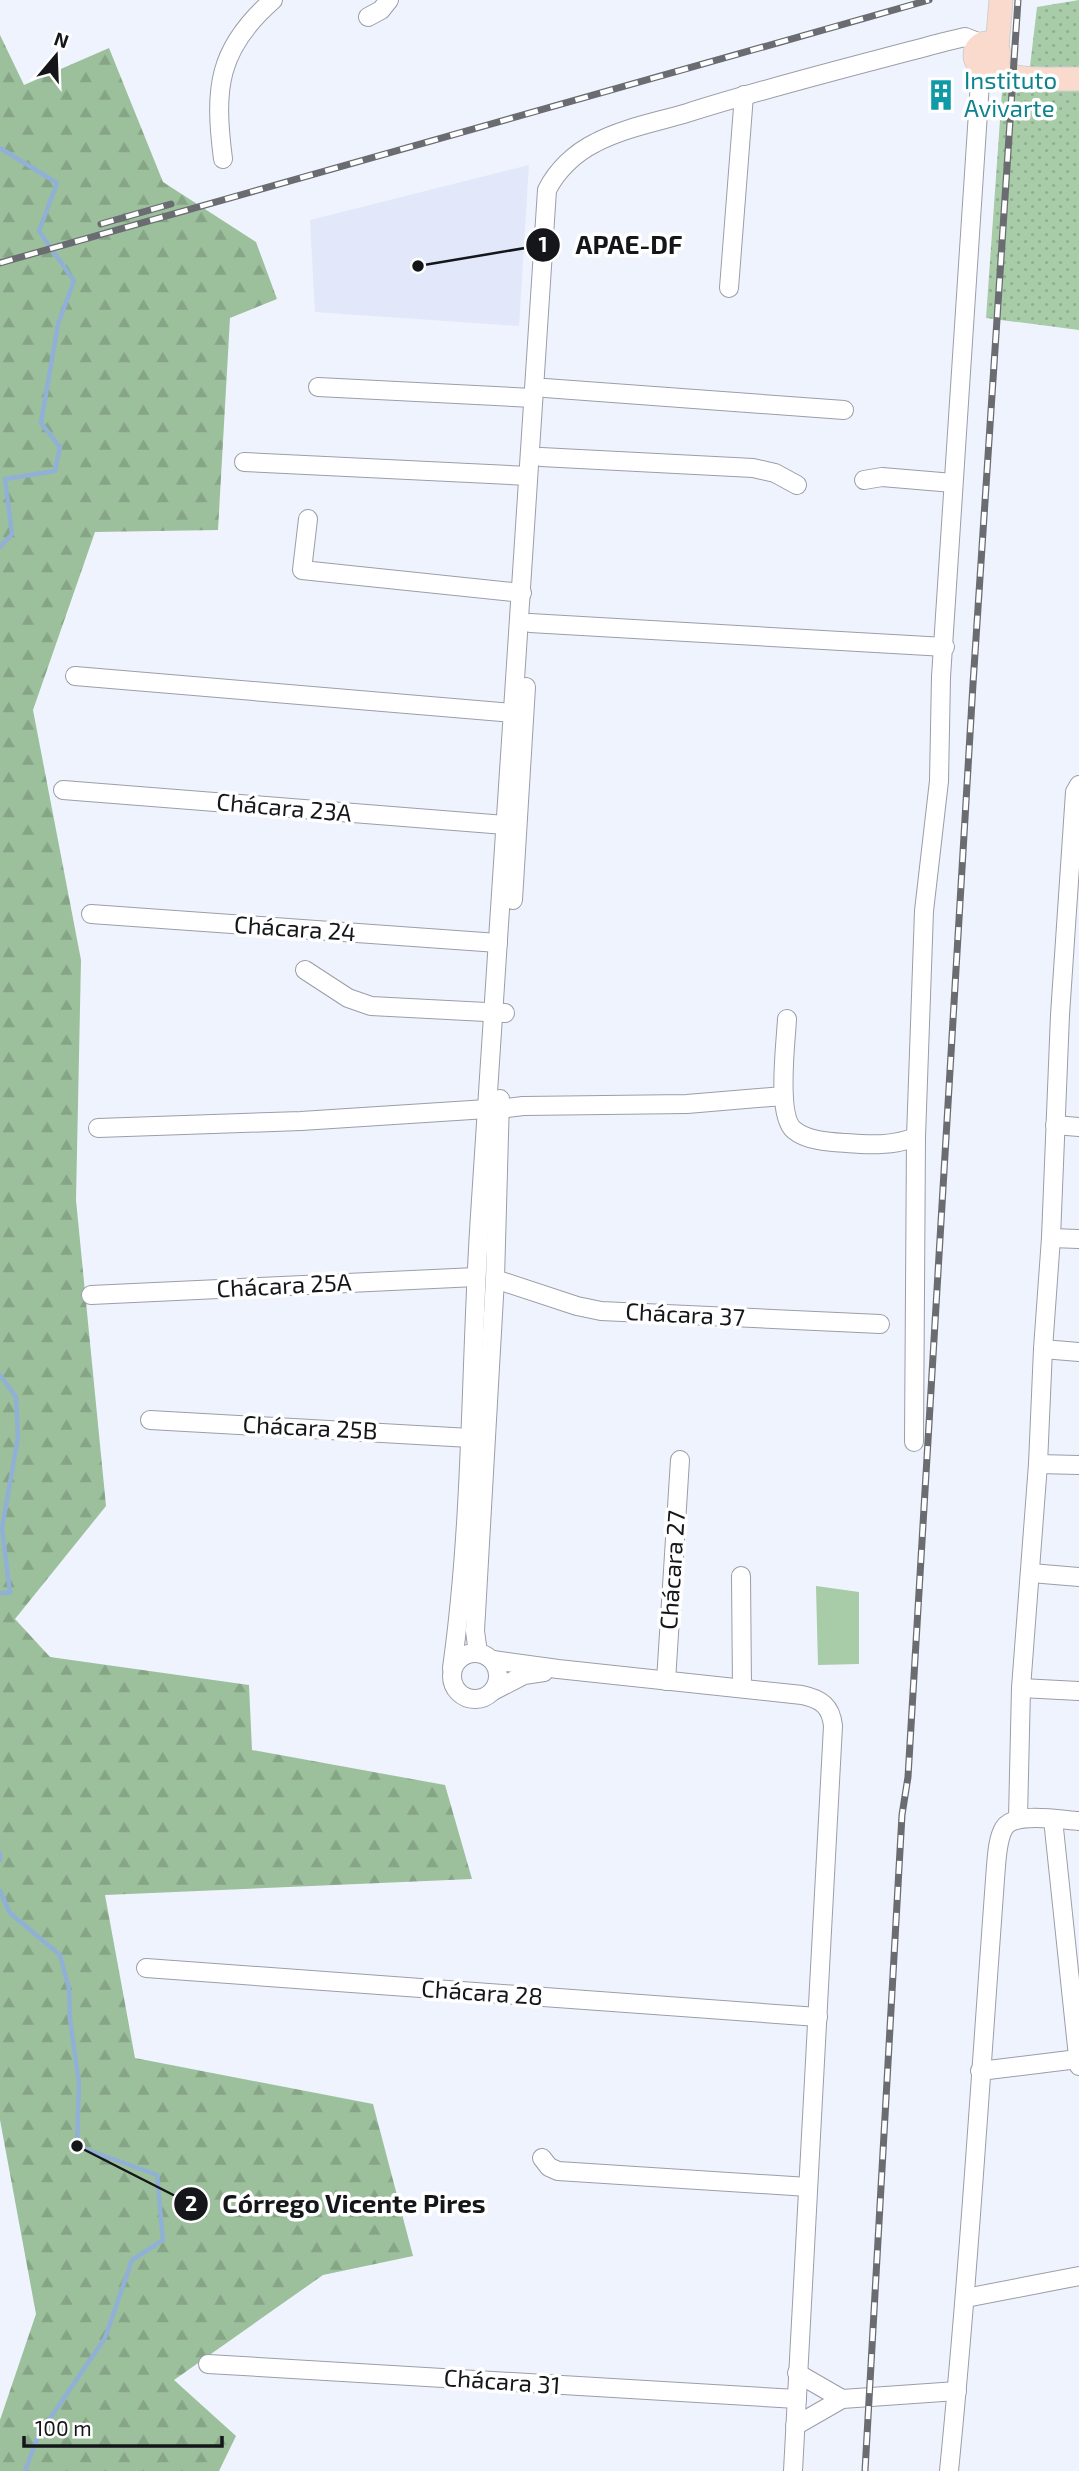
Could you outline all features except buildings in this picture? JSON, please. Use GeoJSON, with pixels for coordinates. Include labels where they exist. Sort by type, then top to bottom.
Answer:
{"type":"FeatureCollection","features":[{"type":"Feature","properties":{"kind":"main road"},"geometry":{"type":"LineString","coordinates":[[999,11],[988,54],[1000,74],[1014,78],[1079,79]]}},
{"type":"Feature","properties":{"kind":"street"},"geometry":{"type":"LineString","coordinates":[[223,159],[218,101],[228,58],[234,41],[243,29],[272,0]]}},
{"type":"Feature","properties":{"kind":"street"},"geometry":{"type":"LineString","coordinates":[[368,17],[381,10],[389,0]]}},
{"type":"Feature","properties":{"kind":"street"},"geometry":{"type":"LineString","coordinates":[[500,1013],[498,943],[528,476],[539,393],[558,194],[563,177],[573,160],[585,148],[609,137],[744,95],[944,42],[988,54],[980,82],[941,677],[939,781],[924,911],[916,1137],[914,1442]]}},
{"type":"Feature","properties":{"kind":"street"},"geometry":{"type":"LineString","coordinates":[[729,289],[744,95]]}},
{"type":"Feature","properties":{"kind":"street"},"geometry":{"type":"LineString","coordinates":[[318,387],[539,393],[844,410]]}},
{"type":"Feature","properties":{"kind":"street"},"geometry":{"type":"LineString","coordinates":[[539,393],[541,457],[530,623],[493,1109],[476,1277],[470,1438],[459,1623],[452,1681],[458,1693],[470,1699],[482,1698],[524,1675],[558,1670]]}},
{"type":"Feature","properties":{"kind":"street"},"geometry":{"type":"LineString","coordinates":[[541,457],[753,468],[775,473],[797,485]]}},
{"type":"Feature","properties":{"kind":"street"},"geometry":{"type":"LineString","coordinates":[[244,463],[528,476]]}},
{"type":"Feature","properties":{"kind":"street"},"geometry":{"type":"LineString","coordinates":[[864,480],[882,477],[953,483]]}},
{"type":"Feature","properties":{"kind":"street"},"geometry":{"type":"LineString","coordinates":[[308,519],[302,570],[522,593]]}},
{"type":"Feature","properties":{"kind":"street"},"geometry":{"type":"LineString","coordinates":[[530,623],[944,648]]}},
{"type":"Feature","properties":{"kind":"street"},"geometry":{"type":"LineString","coordinates":[[75,676],[512,713]]}},
{"type":"Feature","properties":{"kind":"street"},"geometry":{"type":"LineString","coordinates":[[1018,1818],[1021,1688],[1038,1464],[1060,1015],[1073,902],[1075,792],[1079,785]]}},
{"type":"Feature","properties":{"kind":"street","name":"Chácara 23A"},"geometry":{"type":"LineString","coordinates":[[63,790],[506,825]]}},
{"type":"Feature","properties":{"kind":"street","name":"Chácara 24"},"geometry":{"type":"LineString","coordinates":[[91,914],[498,943]]}},
{"type":"Feature","properties":{"kind":"street"},"geometry":{"type":"LineString","coordinates":[[305,970],[348,998],[371,1006],[500,1013]]}},
{"type":"Feature","properties":{"kind":"street"},"geometry":{"type":"LineString","coordinates":[[1060,1015],[1079,1017]]}},
{"type":"Feature","properties":{"kind":"street"},"geometry":{"type":"LineString","coordinates":[[787,1019],[783,1096],[790,1125],[801,1134],[828,1142],[883,1145],[901,1143],[916,1137]]}},
{"type":"Feature","properties":{"kind":"street"},"geometry":{"type":"LineString","coordinates":[[98,1128],[301,1121],[523,1106],[687,1104],[783,1096]]}},
{"type":"Feature","properties":{"kind":"street"},"geometry":{"type":"LineString","coordinates":[[493,1109],[495,1279],[475,1631],[498,1675],[493,1691]]}},
{"type":"Feature","properties":{"kind":"street"},"geometry":{"type":"LineString","coordinates":[[1055,1125],[1079,1127]]}},
{"type":"Feature","properties":{"kind":"street"},"geometry":{"type":"LineString","coordinates":[[1051,1238],[1079,1240]]}},
{"type":"Feature","properties":{"kind":"street","name":"Chácara 25A"},"geometry":{"type":"LineString","coordinates":[[91,1295],[476,1277]]}},
{"type":"Feature","properties":{"kind":"street","name":"Chácara 37"},"geometry":{"type":"LineString","coordinates":[[495,1279],[577,1306],[601,1311],[880,1324]]}},
{"type":"Feature","properties":{"kind":"street"},"geometry":{"type":"LineString","coordinates":[[1043,1349],[1079,1352]]}},
{"type":"Feature","properties":{"kind":"street","name":"Chácara 25B"},"geometry":{"type":"LineString","coordinates":[[150,1420],[470,1438]]}},
{"type":"Feature","properties":{"kind":"street","name":"Chácara 27"},"geometry":{"type":"LineString","coordinates":[[666,1681],[680,1460]]}},
{"type":"Feature","properties":{"kind":"street"},"geometry":{"type":"LineString","coordinates":[[1038,1464],[1079,1465]]}},
{"type":"Feature","properties":{"kind":"street"},"geometry":{"type":"LineString","coordinates":[[1031,1573],[1079,1577]]}},
{"type":"Feature","properties":{"kind":"street"},"geometry":{"type":"LineString","coordinates":[[741,1576],[742,1688]]}},
{"type":"Feature","properties":{"kind":"street"},"geometry":{"type":"LineString","coordinates":[[452,1668],[458,1659],[468,1653],[558,1670],[742,1688],[816,1698],[826,1704],[833,1719],[793,2471]]}},
{"type":"Feature","properties":{"kind":"street"},"geometry":{"type":"LineString","coordinates":[[1021,1688],[1079,1691]]}},
{"type":"Feature","properties":{"kind":"street"},"geometry":{"type":"LineString","coordinates":[[949,2471],[966,2298],[980,2071],[1002,1830],[1018,1818],[1079,1821]]}},
{"type":"Feature","properties":{"kind":"street"},"geometry":{"type":"LineString","coordinates":[[980,2071],[1078,2062],[1053,1819]]}},
{"type":"Feature","properties":{"kind":"street","name":"Chácara 28"},"geometry":{"type":"LineString","coordinates":[[146,1968],[818,2017]]}},
{"type":"Feature","properties":{"kind":"street"},"geometry":{"type":"LineString","coordinates":[[542,2158],[549,2167],[558,2171],[808,2187]]}},
{"type":"Feature","properties":{"kind":"street"},"geometry":{"type":"LineString","coordinates":[[966,2298],[1079,2276]]}},
{"type":"Feature","properties":{"kind":"street","name":"Chácara 31"},"geometry":{"type":"LineString","coordinates":[[208,2364],[797,2399]]}},
{"type":"Feature","properties":{"kind":"street"},"geometry":{"type":"LineString","coordinates":[[797,2373],[842,2399]]}},
{"type":"Feature","properties":{"kind":"street"},"geometry":{"type":"LineString","coordinates":[[795,2426],[842,2399],[957,2391]]}},
{"type":"Feature","properties":{"kind":"shaded area"},"geometry":{"type":"Polygon","coordinates":[[[529,165],[519,326],[315,312],[310,220],[529,165]]]}},
{"type":"Feature","properties":{"kind":"green space"},"geometry":{"type":"Polygon","coordinates":[[[1079,0],[1079,330],[986,318],[1002,92],[1005,85],[1028,83],[1037,7],[1079,0]]]}},
{"type":"Feature","properties":{"kind":"green space"},"geometry":{"type":"Polygon","coordinates":[[[0,35],[24,85],[109,48],[163,182],[256,242],[277,299],[230,318],[218,530],[95,532],[33,710],[81,960],[76,1200],[106,1506],[15,1619],[50,1657],[249,1685],[252,1750],[445,1785],[472,1879],[105,1895],[135,2058],[373,2104],[413,2256],[323,2275],[174,2380],[236,2436],[219,2471],[0,2471],[0,2420],[36,2314],[0,2120],[0,35]]]}},
{"type":"Feature","properties":{"kind":"green space"},"geometry":{"type":"Polygon","coordinates":[[[816,1586],[859,1592],[859,1664],[818,1665],[816,1586]]]}},
{"type":"Feature","properties":{"kind":"waterway"},"geometry":{"type":"LineString","coordinates":[[0,148],[57,183],[39,231],[74,281],[58,324],[41,423],[60,447],[55,471],[5,479],[12,534],[0,547]]}},
{"type":"Feature","properties":{"kind":"waterway"},"geometry":{"type":"LineString","coordinates":[[0,1375],[16,1397],[18,1437],[2,1528],[10,1593],[0,1593]]}},
{"type":"Feature","properties":{"kind":"waterway"},"geometry":{"type":"LineString","coordinates":[[0,1853],[0,1860]]}},
{"type":"Feature","properties":{"kind":"waterway"},"geometry":{"type":"LineString","coordinates":[[0,1891],[10,1913],[60,1955],[69,1989],[70,2019],[79,2083],[77,2146],[157,2175],[163,2240],[132,2260],[105,2338],[38,2436],[25,2471]]}},
{"type":"Feature","properties":{"kind":"railway"},"geometry":{"type":"LineString","coordinates":[[0,263],[929,0]]}},
{"type":"Feature","properties":{"kind":"railway"},"geometry":{"type":"LineString","coordinates":[[865,2471],[902,1815],[908,1777],[973,684],[1018,0]]}},
{"type":"Feature","properties":{"kind":"railway"},"geometry":{"type":"LineString","coordinates":[[101,224],[171,204]]}},
{"type":"Feature","properties":{"kind":"place","name":"Instituto Avivarte"},"geometry":{"type":"Point","coordinates":[941,95]}},
{"type":"Feature","properties":{"kind":"place","name":"APAE-DF"},"geometry":{"type":"Point","coordinates":[418,266]}},
{"type":"Feature","properties":{"kind":"place","name":"Córrego Vicente Pires"},"geometry":{"type":"Point","coordinates":[77,2146]}}]}
